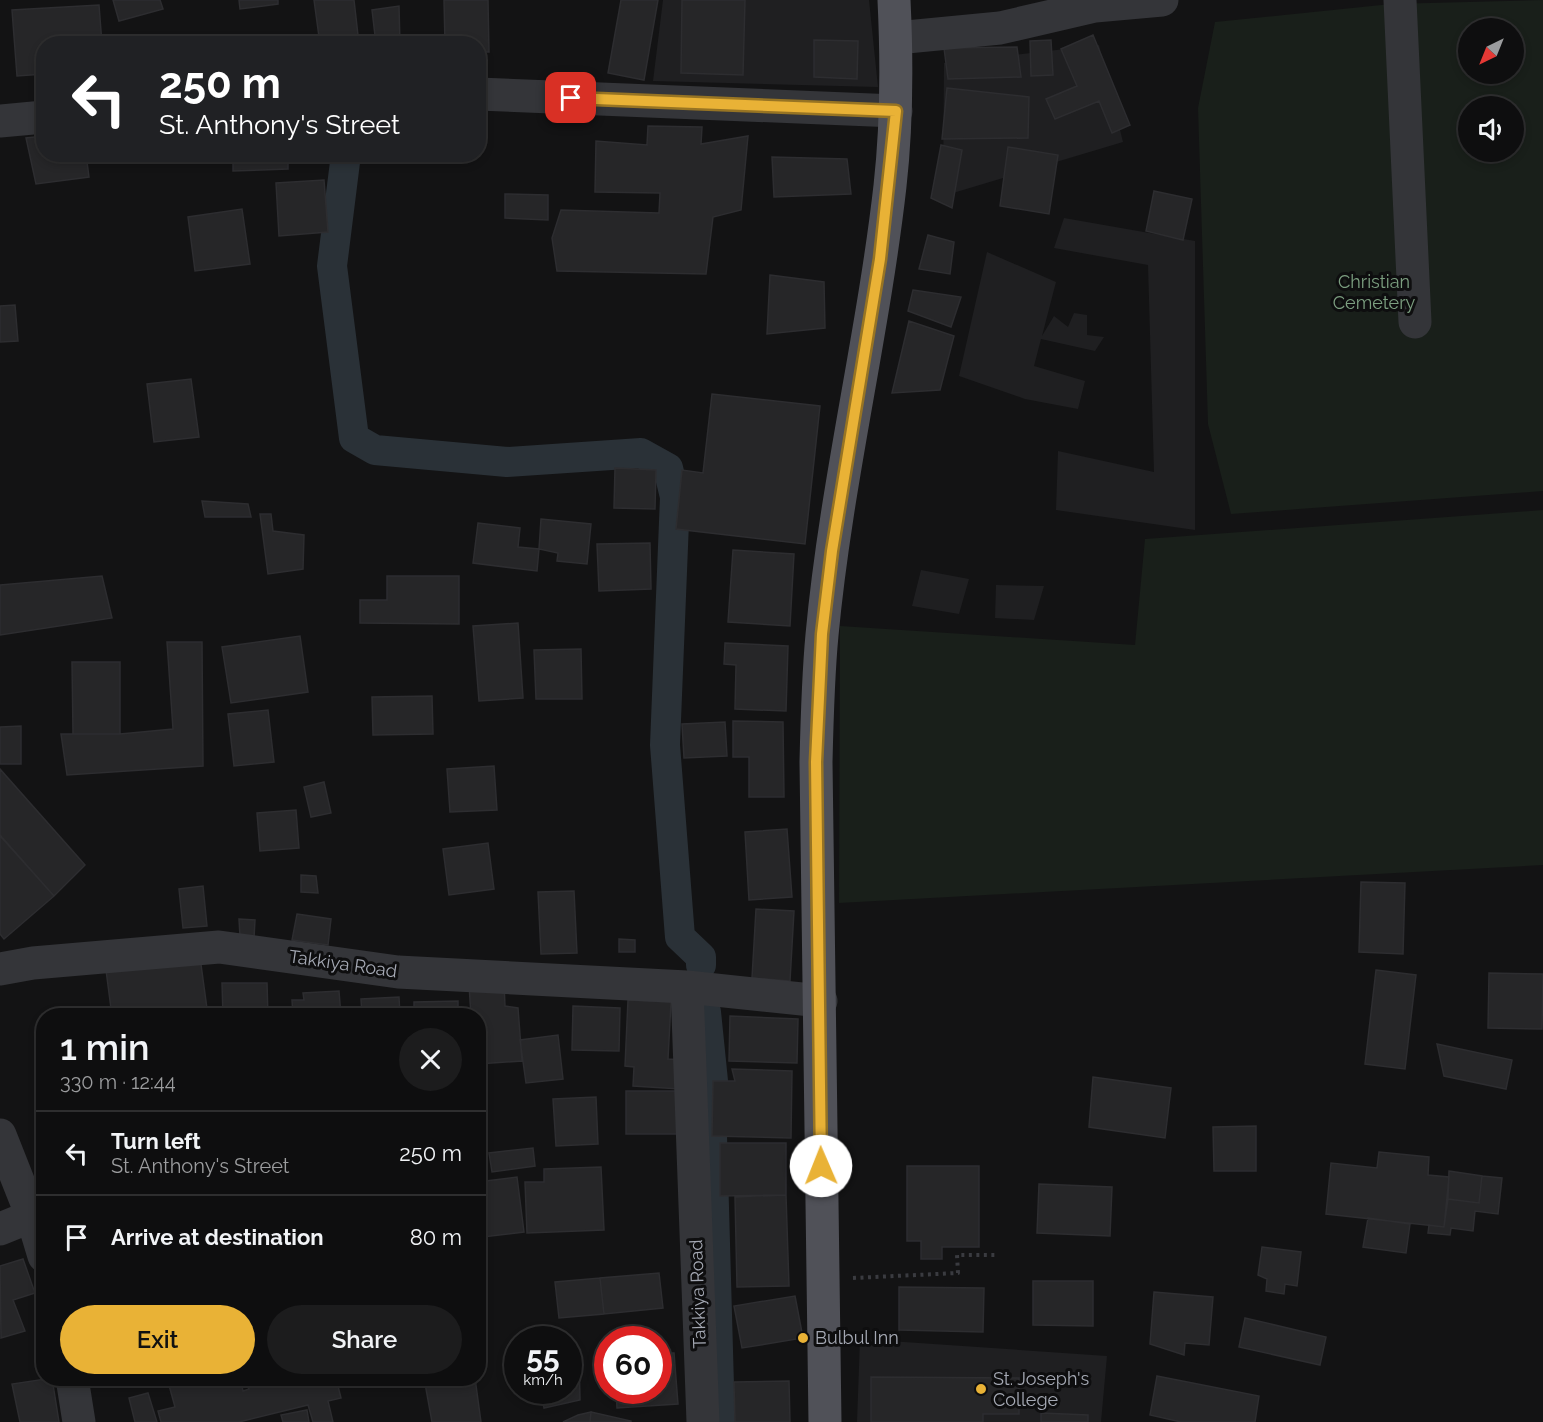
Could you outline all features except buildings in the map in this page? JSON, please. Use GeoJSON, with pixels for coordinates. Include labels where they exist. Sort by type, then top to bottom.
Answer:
{"type":"FeatureCollection","features":[{"type":"Feature","properties":{"kind":"main road"},"geometry":{"type":"LineString","coordinates":[[825,1422],[816,762],[822,634],[832,551],[880,259],[896,111],[894,0]]}},
{"type":"Feature","properties":{"kind":"street"},"geometry":{"type":"LineString","coordinates":[[896,38],[1000,28],[1095,3],[1162,0]]}},
{"type":"Feature","properties":{"kind":"street"},"geometry":{"type":"LineString","coordinates":[[1400,0],[1415,322]]}},
{"type":"Feature","properties":{"kind":"street"},"geometry":{"type":"LineString","coordinates":[[486,94],[896,111]]}},
{"type":"Feature","properties":{"kind":"street"},"geometry":{"type":"LineString","coordinates":[[0,121],[36,118]]}},
{"type":"Feature","properties":{"kind":"street","name":"Takkiya Road"},"geometry":{"type":"LineString","coordinates":[[0,969],[33,963],[219,947],[398,972],[687,987],[821,1001]]}},
{"type":"Feature","properties":{"kind":"street","name":"Takkiya Road"},"geometry":{"type":"LineString","coordinates":[[687,987],[703,1422]]}},
{"type":"Feature","properties":{"kind":"street"},"geometry":{"type":"LineString","coordinates":[[0,1135],[36,1229]]}},
{"type":"Feature","properties":{"kind":"street"},"geometry":{"type":"LineString","coordinates":[[0,1229],[32,1216]]}},
{"type":"Feature","properties":{"kind":"street"},"geometry":{"type":"LineString","coordinates":[[73,1386],[79,1422]]}},
{"type":"Feature","properties":{"kind":"path"},"geometry":{"type":"LineString","coordinates":[[822,1279],[958,1274],[957,1255],[996,1255]]}},
{"type":"Feature","properties":{"kind":"shaded area"},"geometry":{"type":"Polygon","coordinates":[[[663,0],[869,0],[878,87],[653,81],[663,0]]]}},
{"type":"Feature","properties":{"kind":"shaded area"},"geometry":{"type":"Polygon","coordinates":[[[1099,45],[1123,142],[943,196],[944,63],[1099,45]]]}},
{"type":"Feature","properties":{"kind":"shaded area"},"geometry":{"type":"Polygon","coordinates":[[[1064,218],[1195,241],[1195,530],[1056,510],[1058,451],[1154,472],[1148,265],[1054,248],[1064,218]]]}},
{"type":"Feature","properties":{"kind":"shaded area"},"geometry":{"type":"Polygon","coordinates":[[[987,252],[1056,282],[1042,336],[1054,316],[1068,327],[1074,313],[1087,315],[1087,335],[1104,337],[1095,351],[1041,339],[1034,366],[1085,381],[1078,409],[1025,399],[959,376],[987,252]]]}},
{"type":"Feature","properties":{"kind":"shaded area"},"geometry":{"type":"Polygon","coordinates":[[[921,570],[969,579],[959,614],[912,606],[921,570]]]}},
{"type":"Feature","properties":{"kind":"shaded area"},"geometry":{"type":"Polygon","coordinates":[[[996,585],[1044,586],[1034,620],[995,618],[996,585]]]}},
{"type":"Feature","properties":{"kind":"shaded area","name":"St. Joseph's College"},"geometry":{"type":"Polygon","coordinates":[[[860,1339],[1107,1356],[1101,1422],[857,1422],[860,1339]]]}},
{"type":"Feature","properties":{"kind":"green space","name":"Christian Cemetery"},"geometry":{"type":"Polygon","coordinates":[[[1543,0],[1543,491],[1231,514],[1208,424],[1198,108],[1215,22],[1391,4],[1543,0]]]}},
{"type":"Feature","properties":{"kind":"green space"},"geometry":{"type":"Polygon","coordinates":[[[1543,510],[1543,865],[839,903],[840,626],[1135,645],[1145,539],[1543,510]]]}},
{"type":"Feature","properties":{"kind":"waterway"},"geometry":{"type":"LineString","coordinates":[[345,162],[332,266],[354,438],[375,450],[507,462],[641,453],[668,468],[675,497],[665,745],[680,937],[701,957],[701,965]]}},
{"type":"Feature","properties":{"kind":"waterway"},"geometry":{"type":"LineString","coordinates":[[706,1012],[713,1081],[712,1136],[720,1422]]}},
{"type":"Feature","properties":{"kind":"place","name":"Bulbul Inn"},"geometry":{"type":"Point","coordinates":[803,1338]}},
{"type":"Feature","properties":{"kind":"place","name":"St. Joseph's College"},"geometry":{"type":"Point","coordinates":[981,1389]}},
{"type":"Feature","properties":{"kind":"route"},"geometry":{"type":"LineString","coordinates":[[571,98],[896,111],[890,184],[880,259],[832,551],[822,634],[816,762],[821,1001],[821,1166]]}}]}
